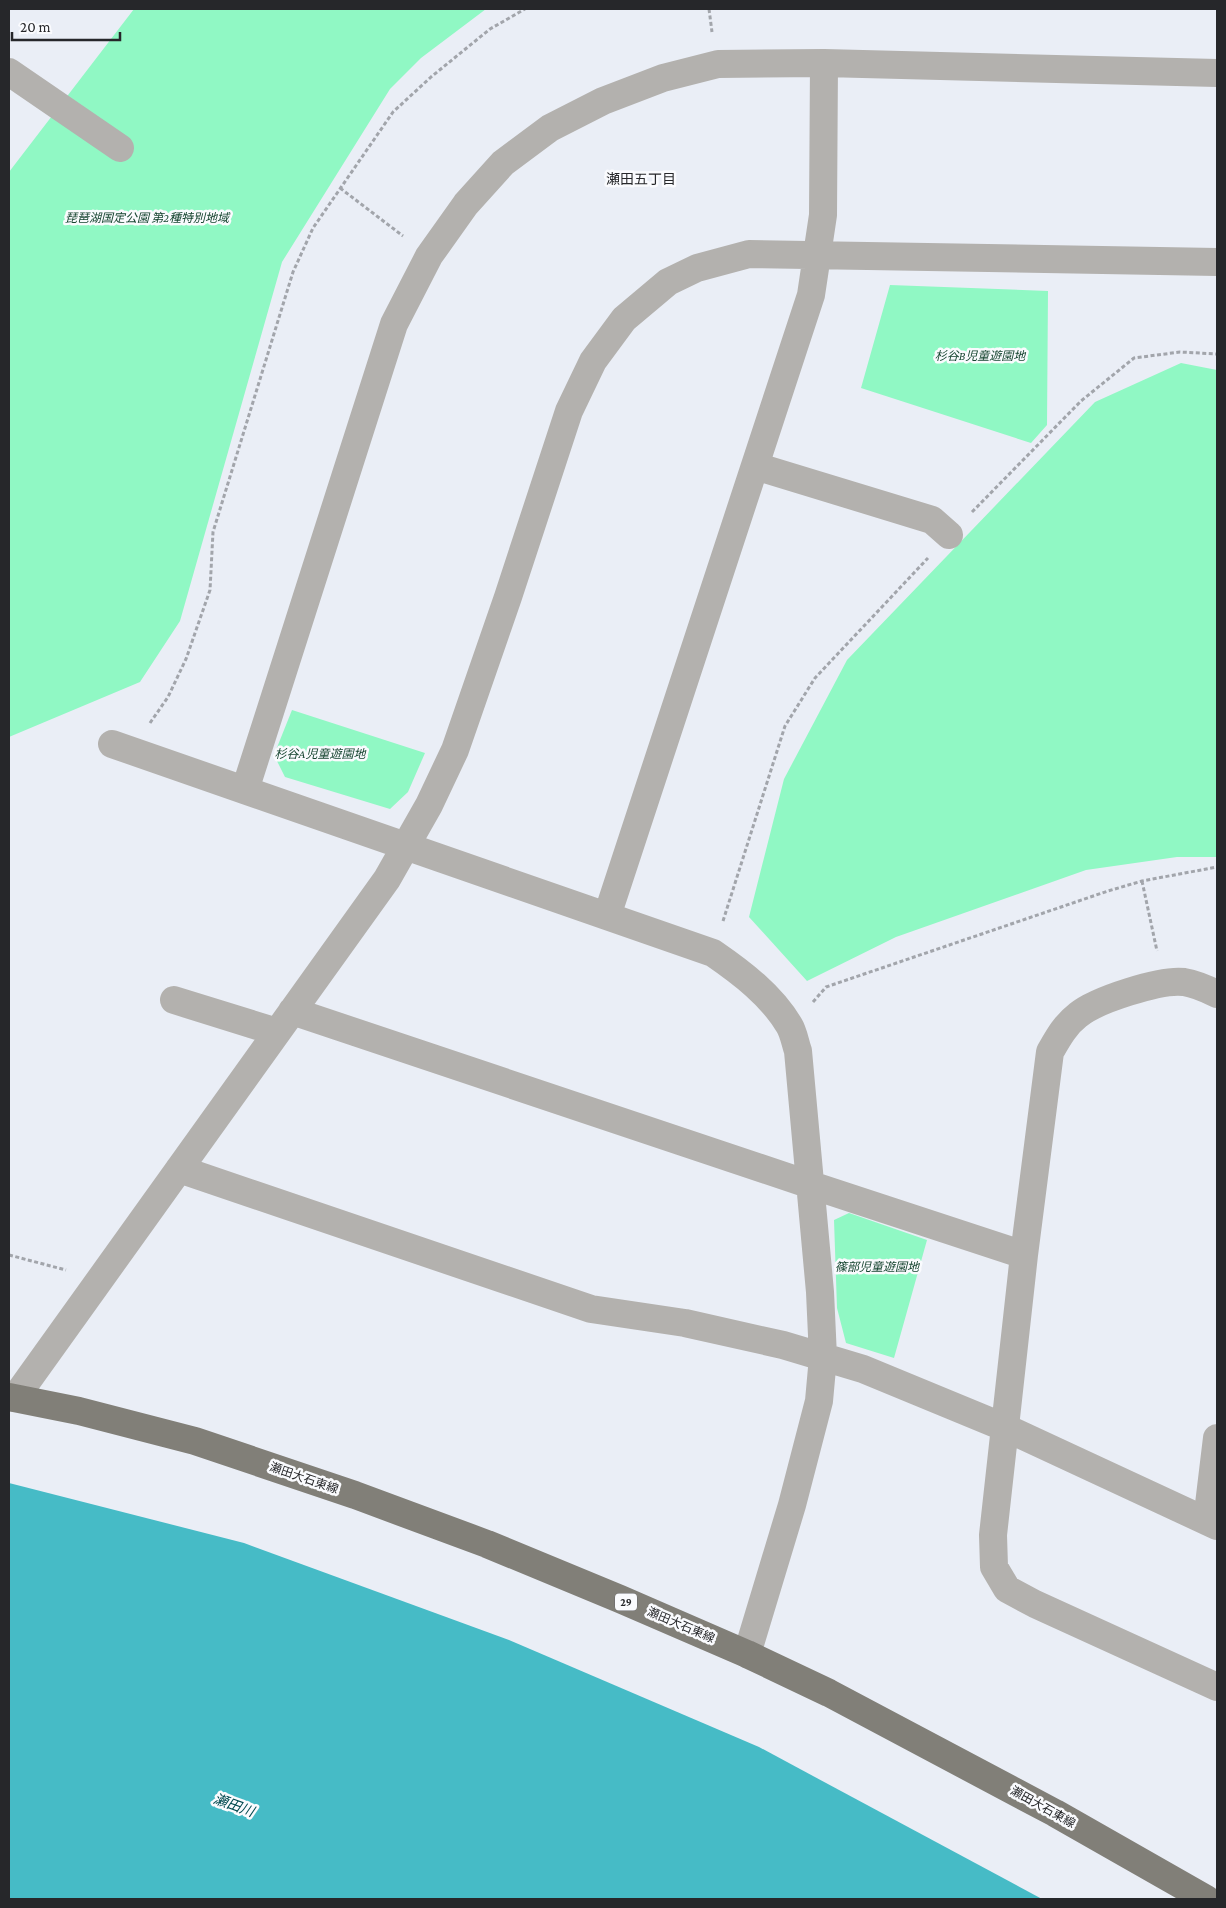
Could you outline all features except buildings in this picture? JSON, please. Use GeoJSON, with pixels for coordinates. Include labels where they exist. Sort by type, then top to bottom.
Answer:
{"type":"FeatureCollection","features":[{"type":"Feature","properties":{"kind":"main road","name":"瀬田大石東線"},"geometry":{"type":"LineString","coordinates":[[12,1398],[80,1411],[195,1441],[355,1495],[496,1548],[747,1654],[829,1693],[1055,1813],[1206,1899]]}},
{"type":"Feature","properties":{"kind":"street"},"geometry":{"type":"LineString","coordinates":[[245,790],[394,324],[429,256],[466,204],[503,163],[550,128],[603,100],[663,78],[718,64],[824,63],[1217,72]]}},
{"type":"Feature","properties":{"kind":"street"},"geometry":{"type":"LineString","coordinates":[[607,916],[811,295],[823,216],[824,63]]}},
{"type":"Feature","properties":{"kind":"street"},"geometry":{"type":"LineString","coordinates":[[9,72],[120,148]]}},
{"type":"Feature","properties":{"kind":"street"},"geometry":{"type":"LineString","coordinates":[[12,1398],[101,1279],[387,879],[407,846],[430,805],[455,750],[569,411],[593,361],[624,319],[668,282],[697,268],[749,254],[1217,262]]}},
{"type":"Feature","properties":{"kind":"street"},"geometry":{"type":"LineString","coordinates":[[755,466],[932,520],[949,535]]}},
{"type":"Feature","properties":{"kind":"street"},"geometry":{"type":"LineString","coordinates":[[121,747],[713,953],[741,972],[762,991],[790,1026],[798,1051],[820,1292],[823,1357],[819,1401],[792,1505],[747,1654]]}},
{"type":"Feature","properties":{"kind":"street"},"geometry":{"type":"LineString","coordinates":[[1217,994],[1184,982],[1164,982],[1099,1002],[1078,1015],[1061,1032],[1050,1052],[1024,1255],[1006,1428],[992,1535],[994,1567],[1007,1589],[1217,1686]]}},
{"type":"Feature","properties":{"kind":"street"},"geometry":{"type":"LineString","coordinates":[[174,1000],[284,1022],[810,1185],[1024,1255]]}},
{"type":"Feature","properties":{"kind":"street"},"geometry":{"type":"LineString","coordinates":[[179,1169],[591,1309],[685,1323],[783,1345],[863,1369],[1006,1428],[1212,1524],[1217,1438]]}},
{"type":"Feature","properties":{"kind":"path"},"geometry":{"type":"LineString","coordinates":[[121,747],[168,697],[186,659],[210,590],[213,532],[293,272],[313,228],[393,112],[431,76],[490,29],[525,9]]}},
{"type":"Feature","properties":{"kind":"path"},"geometry":{"type":"LineString","coordinates":[[340,188],[429,256]]}},
{"type":"Feature","properties":{"kind":"path"},"geometry":{"type":"LineString","coordinates":[[713,953],[785,726],[815,678],[949,535],[1081,401],[1134,358],[1180,352],[1217,354]]}},
{"type":"Feature","properties":{"kind":"path"},"geometry":{"type":"LineString","coordinates":[[790,1026],[826,988],[1108,891],[1142,881],[1217,867]]}},
{"type":"Feature","properties":{"kind":"path"},"geometry":{"type":"LineString","coordinates":[[1142,881],[1164,982]]}},
{"type":"Feature","properties":{"kind":"path"},"geometry":{"type":"LineString","coordinates":[[9,1255],[101,1279]]}},
{"type":"Feature","properties":{"kind":"green space","name":"琵琶湖国定公園 第2種特別地域"},"geometry":{"type":"Polygon","coordinates":[[[134,9],[486,9],[421,58],[390,89],[282,262],[180,621],[140,682],[9,737],[9,172],[134,9]]]}},
{"type":"Feature","properties":{"kind":"green space","name":"杉谷B児童遊園地"},"geometry":{"type":"Polygon","coordinates":[[[890,285],[1048,291],[1047,425],[1031,443],[861,388],[890,285]]]}},
{"type":"Feature","properties":{"kind":"green space"},"geometry":{"type":"Polygon","coordinates":[[[1181,363],[1217,370],[1217,857],[1177,857],[1086,870],[896,937],[807,981],[749,917],[784,779],[847,660],[1095,402],[1181,363]]]}},
{"type":"Feature","properties":{"kind":"green space","name":"杉谷A児童遊園地"},"geometry":{"type":"Polygon","coordinates":[[[292,710],[425,753],[408,792],[390,809],[285,777],[274,755],[292,710]]]}},
{"type":"Feature","properties":{"kind":"green space","name":"篠部児童遊園地"},"geometry":{"type":"Polygon","coordinates":[[[849,1213],[927,1240],[894,1358],[846,1343],[837,1308],[834,1220],[849,1213]]]}},
{"type":"Feature","properties":{"kind":"water","name":"瀬田川"},"geometry":{"type":"Polygon","coordinates":[[[9,1483],[244,1543],[509,1640],[759,1747],[1042,1899],[9,1899],[9,1483]]]}},
{"type":"Feature","properties":{"kind":"district","name":"瀬田五丁目"},"geometry":{"type":"Point","coordinates":[641,179]}}]}
